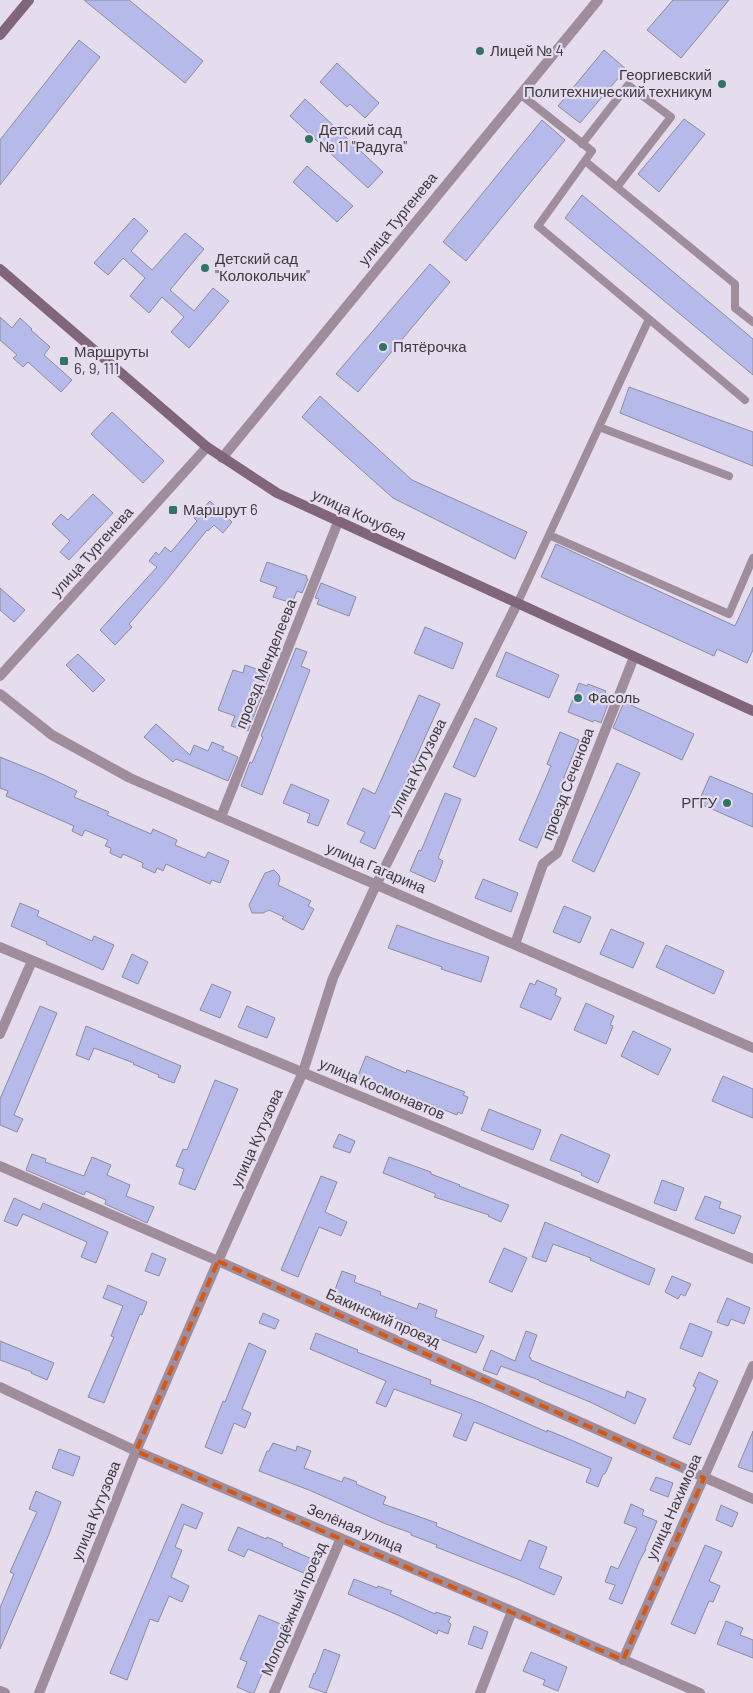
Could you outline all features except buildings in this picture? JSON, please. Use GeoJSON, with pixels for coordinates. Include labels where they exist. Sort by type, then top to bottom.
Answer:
{"type":"FeatureCollection","features":[{"type":"Feature","properties":{"kind":"main road"},"geometry":{"type":"LineString","coordinates":[[0,35],[29,0]]}},
{"type":"Feature","properties":{"kind":"main road","name":"улица Кочубея"},"geometry":{"type":"LineString","coordinates":[[0,269],[207,447],[277,493],[753,711]]}},
{"type":"Feature","properties":{"kind":"street","name":"улица Тургенева"},"geometry":{"type":"LineString","coordinates":[[222,458],[598,0]]}},
{"type":"Feature","properties":{"kind":"street","name":"улица Тургенева"},"geometry":{"type":"LineString","coordinates":[[0,676],[207,447]]}},
{"type":"Feature","properties":{"kind":"street","name":"проезд Менделеева"},"geometry":{"type":"LineString","coordinates":[[221,817],[338,522]]}},
{"type":"Feature","properties":{"kind":"street","name":"улица Кутузова"},"geometry":{"type":"LineString","coordinates":[[39,1693],[136,1451],[218,1261],[303,1072],[333,978],[376,885],[517,604]]}},
{"type":"Feature","properties":{"kind":"street","name":"проезд Сеченова"},"geometry":{"type":"LineString","coordinates":[[515,944],[543,864],[557,853],[634,657]]}},
{"type":"Feature","properties":{"kind":"street","name":"улица Гагарина"},"geometry":{"type":"LineString","coordinates":[[0,694],[52,735],[130,778],[753,1048]]}},
{"type":"Feature","properties":{"kind":"street","name":"улица Космонавтов"},"geometry":{"type":"LineString","coordinates":[[0,947],[753,1259]]}},
{"type":"Feature","properties":{"kind":"street"},"geometry":{"type":"LineString","coordinates":[[0,1034],[32,961]]}},
{"type":"Feature","properties":{"kind":"street","name":"Бакинский проезд"},"geometry":{"type":"LineString","coordinates":[[0,1166],[753,1499]]}},
{"type":"Feature","properties":{"kind":"street","name":"улица Нахимова"},"geometry":{"type":"LineString","coordinates":[[623,1660],[753,1366]]}},
{"type":"Feature","properties":{"kind":"street","name":"Зелёная улица"},"geometry":{"type":"LineString","coordinates":[[0,1387],[136,1451],[700,1693]]}},
{"type":"Feature","properties":{"kind":"street","name":"Молодёжный проезд"},"geometry":{"type":"LineString","coordinates":[[274,1693],[341,1538]]}},
{"type":"Feature","properties":{"kind":"street"},"geometry":{"type":"LineString","coordinates":[[480,1693],[512,1611]]}},
{"type":"Feature","properties":{"kind":"street"},"geometry":{"type":"LineString","coordinates":[[0,1691],[5,1693]]}},
{"type":"Feature","properties":{"kind":"lane"},"geometry":{"type":"LineString","coordinates":[[582,144],[628,85],[671,118],[617,187]]}},
{"type":"Feature","properties":{"kind":"lane"},"geometry":{"type":"LineString","coordinates":[[520,94],[592,151],[538,226],[745,400]]}},
{"type":"Feature","properties":{"kind":"lane"},"geometry":{"type":"LineString","coordinates":[[585,161],[735,284],[735,308],[753,322]]}},
{"type":"Feature","properties":{"kind":"lane"},"geometry":{"type":"LineString","coordinates":[[517,604],[649,319]]}},
{"type":"Feature","properties":{"kind":"lane"},"geometry":{"type":"LineString","coordinates":[[599,428],[730,476]]}},
{"type":"Feature","properties":{"kind":"lane"},"geometry":{"type":"LineString","coordinates":[[549,535],[728,614],[753,558]]}},
{"type":"Feature","properties":{"kind":"highlighted area"},"geometry":{"type":"Polygon","coordinates":[[[218,1261],[704,1478],[623,1660],[136,1451],[218,1261]]]}},
{"type":"Feature","properties":{"kind":"place","name":"Лицей № 4"},"geometry":{"type":"Point","coordinates":[480,51]}},
{"type":"Feature","properties":{"kind":"place","name":"Георгиевский Политехнический техникум"},"geometry":{"type":"Point","coordinates":[722,84]}},
{"type":"Feature","properties":{"kind":"place","name":"Детский сад № 11 \"Радуга\""},"geometry":{"type":"Point","coordinates":[309,139]}},
{"type":"Feature","properties":{"kind":"place","name":"Детский сад \"Колокольчик\""},"geometry":{"type":"Point","coordinates":[205,268]}},
{"type":"Feature","properties":{"kind":"place","name":"Пятёрочка"},"geometry":{"type":"Point","coordinates":[383,347]}},
{"type":"Feature","properties":{"kind":"place","name":"Маршруты 6, 9, 111"},"geometry":{"type":"Point","coordinates":[64,361]}},
{"type":"Feature","properties":{"kind":"place","name":"Маршрут 6"},"geometry":{"type":"Point","coordinates":[173,510]}},
{"type":"Feature","properties":{"kind":"place","name":"Фасоль"},"geometry":{"type":"Point","coordinates":[578,698]}},
{"type":"Feature","properties":{"kind":"place","name":"РГГУ"},"geometry":{"type":"Point","coordinates":[727,803]}}]}
